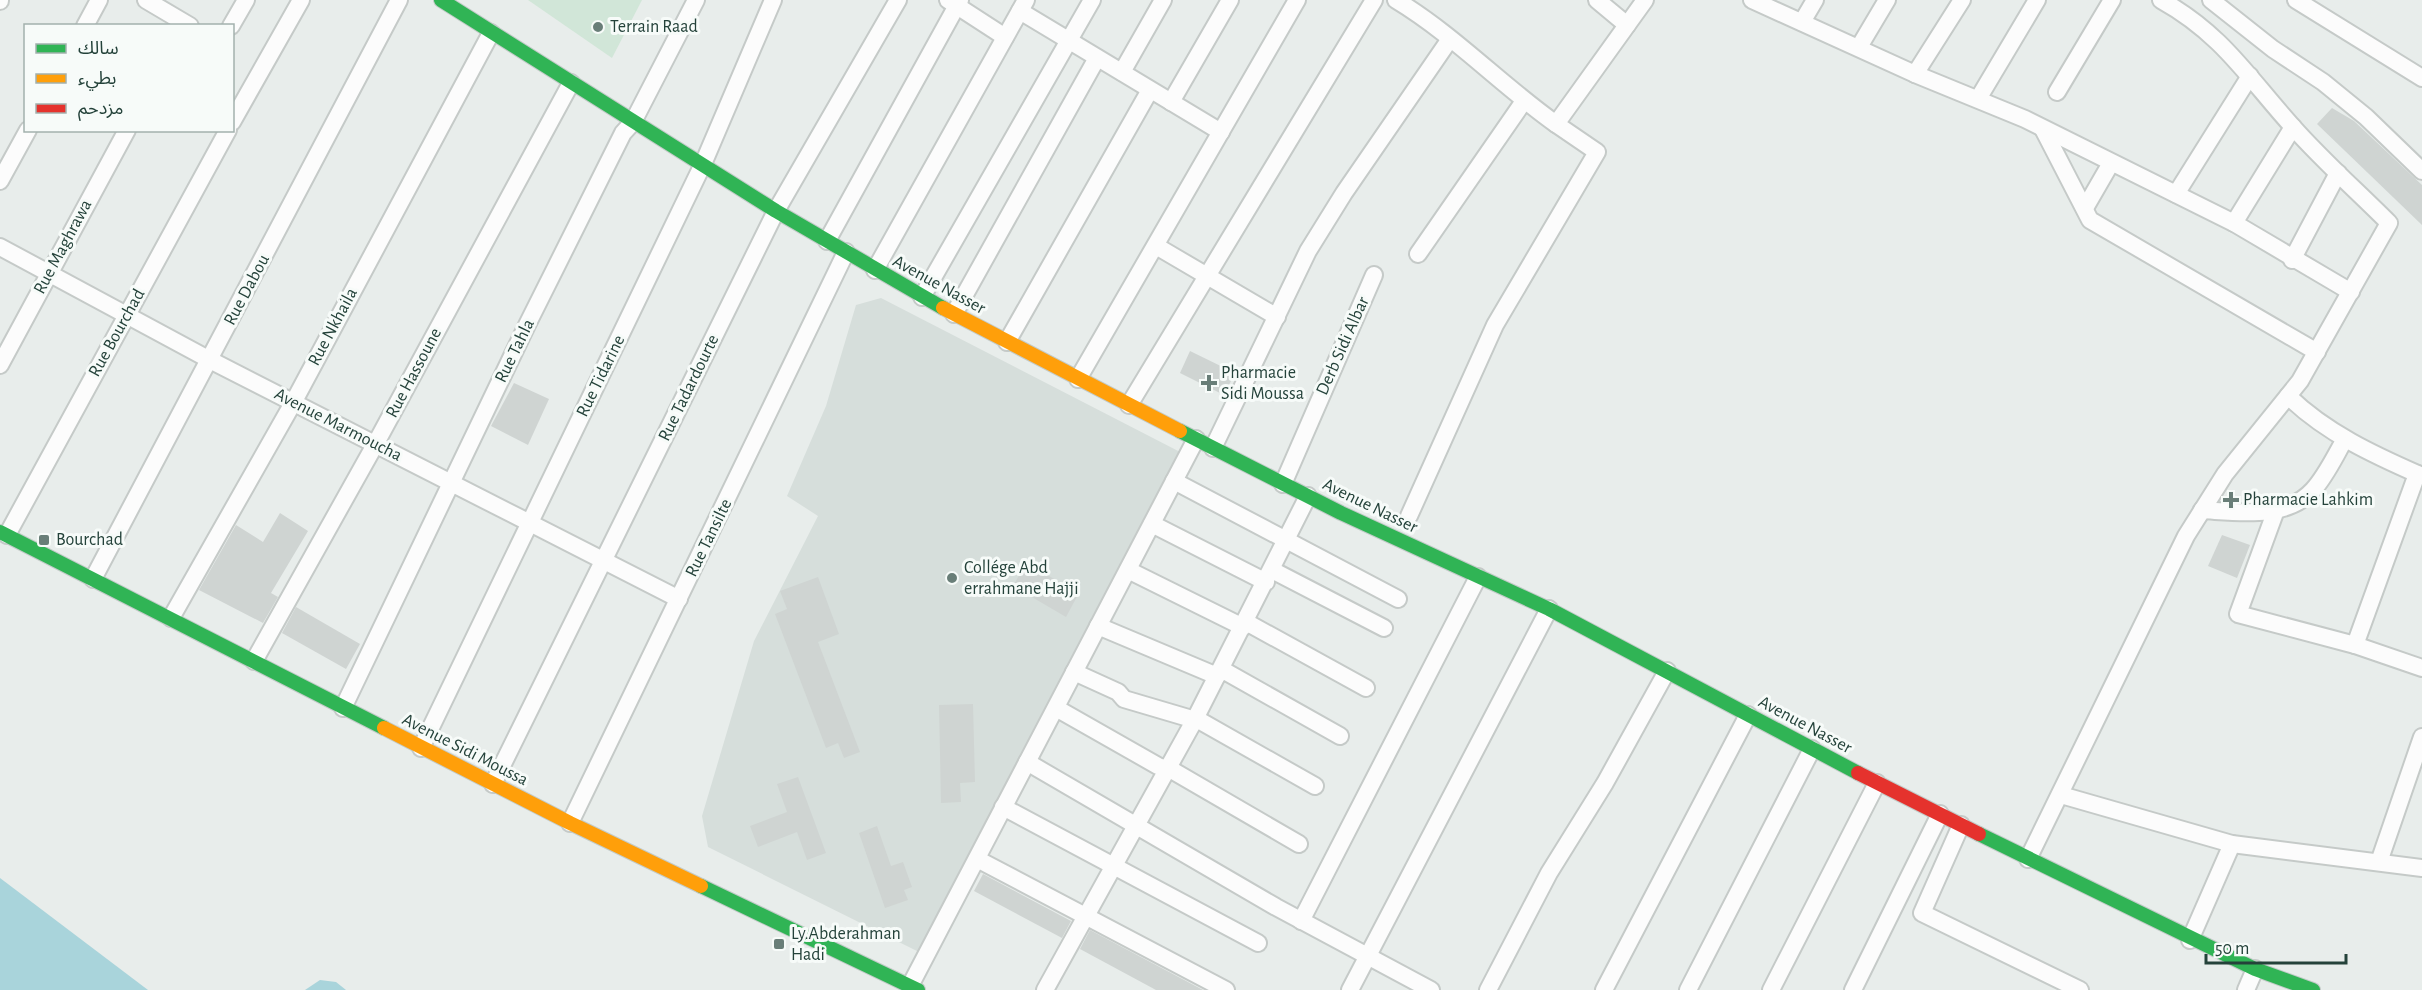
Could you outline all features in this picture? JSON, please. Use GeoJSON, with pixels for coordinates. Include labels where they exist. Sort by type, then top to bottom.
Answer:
{"type":"FeatureCollection","features":[{"type":"Feature","properties":{"kind":"street"},"geometry":{"type":"LineString","coordinates":[[86,24],[99,0]]}},
{"type":"Feature","properties":{"kind":"street"},"geometry":{"type":"LineString","coordinates":[[146,0],[165,5],[186,24]]}},
{"type":"Feature","properties":{"kind":"street"},"geometry":{"type":"LineString","coordinates":[[232,24],[246,0]]}},
{"type":"Feature","properties":{"kind":"street"},"geometry":{"type":"LineString","coordinates":[[234,118],[301,0]]}},
{"type":"Feature","properties":{"kind":"street","name":"Rue Dabou"},"geometry":{"type":"LineString","coordinates":[[93,579],[399,0]]}},
{"type":"Feature","properties":{"kind":"street","name":"Avenue Nasser"},"geometry":{"type":"LineString","coordinates":[[441,0],[776,211],[954,314],[1283,484],[1549,609],[1877,783],[2190,940],[2255,969],[2313,990]]}},
{"type":"Feature","properties":{"kind":"street","name":"Rue Tahla"},"geometry":{"type":"LineString","coordinates":[[343,708],[623,133],[633,122],[696,0]]}},
{"type":"Feature","properties":{"kind":"street","name":"Rue Tidarine"},"geometry":{"type":"LineString","coordinates":[[421,748],[703,164],[773,0]]}},
{"type":"Feature","properties":{"kind":"street","name":"Rue Tadardourte"},"geometry":{"type":"LineString","coordinates":[[493,784],[776,211],[898,0]]}},
{"type":"Feature","properties":{"kind":"street"},"geometry":{"type":"LineString","coordinates":[[922,297],[1092,0]]}},
{"type":"Feature","properties":{"kind":"street"},"geometry":{"type":"LineString","coordinates":[[1122,72],[1163,0]]}},
{"type":"Feature","properties":{"kind":"street"},"geometry":{"type":"LineString","coordinates":[[1171,102],[1230,0]]}},
{"type":"Feature","properties":{"kind":"street"},"geometry":{"type":"LineString","coordinates":[[1078,379],[1297,0]]}},
{"type":"Feature","properties":{"kind":"street"},"geometry":{"type":"LineString","coordinates":[[1130,405],[1209,278],[1374,0]]}},
{"type":"Feature","properties":{"kind":"street"},"geometry":{"type":"LineString","coordinates":[[1396,0],[1413,5],[1524,101],[1597,152],[1495,325],[1398,540]]}},
{"type":"Feature","properties":{"kind":"street"},"geometry":{"type":"LineString","coordinates":[[1598,0],[1627,25]]}},
{"type":"Feature","properties":{"kind":"street"},"geometry":{"type":"LineString","coordinates":[[1556,124],[1646,0]]}},
{"type":"Feature","properties":{"kind":"street"},"geometry":{"type":"LineString","coordinates":[[1752,0],[2043,129],[2234,224],[2292,260],[2351,292]]}},
{"type":"Feature","properties":{"kind":"street"},"geometry":{"type":"LineString","coordinates":[[1802,22],[1815,0]]}},
{"type":"Feature","properties":{"kind":"street"},"geometry":{"type":"LineString","coordinates":[[1859,47],[1887,0]]}},
{"type":"Feature","properties":{"kind":"street"},"geometry":{"type":"LineString","coordinates":[[1915,74],[1962,0]]}},
{"type":"Feature","properties":{"kind":"street"},"geometry":{"type":"LineString","coordinates":[[1978,99],[2037,0]]}},
{"type":"Feature","properties":{"kind":"street"},"geometry":{"type":"LineString","coordinates":[[2056,92],[2112,0]]}},
{"type":"Feature","properties":{"kind":"street"},"geometry":{"type":"LineString","coordinates":[[2028,859],[2172,564],[2202,510],[2225,474],[2288,396],[2317,352],[2389,223],[2293,127],[2206,29],[2161,0]]}},
{"type":"Feature","properties":{"kind":"street"},"geometry":{"type":"LineString","coordinates":[[2211,0],[2273,49],[2323,82],[2366,117],[2422,171]]}},
{"type":"Feature","properties":{"kind":"street"},"geometry":{"type":"LineString","coordinates":[[2296,0],[2422,78]]}},
{"type":"Feature","properties":{"kind":"street"},"geometry":{"type":"LineString","coordinates":[[827,241],[955,2],[1005,37]]}},
{"type":"Feature","properties":{"kind":"street"},"geometry":{"type":"LineString","coordinates":[[875,270],[1023,5],[1069,41],[1221,132]]}},
{"type":"Feature","properties":{"kind":"street","name":"Rue Nkhaila"},"geometry":{"type":"LineString","coordinates":[[171,618],[293,403],[491,33]]}},
{"type":"Feature","properties":{"kind":"street"},"geometry":{"type":"LineString","coordinates":[[1213,448],[1308,251],[1344,193],[1450,39]]}},
{"type":"Feature","properties":{"kind":"street"},"geometry":{"type":"LineString","coordinates":[[954,314],[1097,58]]}},
{"type":"Feature","properties":{"kind":"street"},"geometry":{"type":"LineString","coordinates":[[2176,194],[2250,76]]}},
{"type":"Feature","properties":{"kind":"street","name":"Rue Hassoune"},"geometry":{"type":"LineString","coordinates":[[254,661],[376,443],[571,83]]}},
{"type":"Feature","properties":{"kind":"street"},"geometry":{"type":"LineString","coordinates":[[1007,342],[1150,90]]}},
{"type":"Feature","properties":{"kind":"street"},"geometry":{"type":"LineString","coordinates":[[1418,254],[1524,101]]}},
{"type":"Feature","properties":{"kind":"street"},"geometry":{"type":"LineString","coordinates":[[2234,224],[2293,127]]}},
{"type":"Feature","properties":{"kind":"street"},"geometry":{"type":"LineString","coordinates":[[2043,129],[2090,220],[2317,352]]}},
{"type":"Feature","properties":{"kind":"street"},"geometry":{"type":"LineString","coordinates":[[0,181],[27,132]]}},
{"type":"Feature","properties":{"kind":"street","name":"Rue Maghrawa"},"geometry":{"type":"LineString","coordinates":[[0,365],[126,132]]}},
{"type":"Feature","properties":{"kind":"street","name":"Rue Bourchad"},"geometry":{"type":"LineString","coordinates":[[3,533],[227,132]]}},
{"type":"Feature","properties":{"kind":"street"},"geometry":{"type":"LineString","coordinates":[[2085,208],[2111,163]]}},
{"type":"Feature","properties":{"kind":"street"},"geometry":{"type":"LineString","coordinates":[[2292,260],[2338,173]]}},
{"type":"Feature","properties":{"kind":"street"},"geometry":{"type":"LineString","coordinates":[[1156,246],[1277,317]]}},
{"type":"Feature","properties":{"kind":"street","name":"Avenue Marmoucha"},"geometry":{"type":"LineString","coordinates":[[0,247],[210,360],[679,599]]}},
{"type":"Feature","properties":{"kind":"street","name":"Rue Tansilte"},"geometry":{"type":"LineString","coordinates":[[570,823],[846,252]]}},
{"type":"Feature","properties":{"kind":"street","name":"Derb Sidi Albar"},"geometry":{"type":"LineString","coordinates":[[1283,484],[1374,275]]}},
{"type":"Feature","properties":{"kind":"street"},"geometry":{"type":"LineString","coordinates":[[2288,396],[2305,412],[2345,439],[2419,475],[2355,645]]}},
{"type":"Feature","properties":{"kind":"street"},"geometry":{"type":"LineString","coordinates":[[914,988],[977,859],[1196,439]]}},
{"type":"Feature","properties":{"kind":"street"},"geometry":{"type":"LineString","coordinates":[[2202,510],[2276,510],[2301,501],[2312,491],[2345,439]]}},
{"type":"Feature","properties":{"kind":"street"},"geometry":{"type":"LineString","coordinates":[[1174,481],[1398,599]]}},
{"type":"Feature","properties":{"kind":"street"},"geometry":{"type":"LineString","coordinates":[[1045,990],[1194,721],[1308,496]]}},
{"type":"Feature","properties":{"kind":"street"},"geometry":{"type":"LineString","coordinates":[[2276,510],[2238,614],[2355,645],[2422,668]]}},
{"type":"Feature","properties":{"kind":"street"},"geometry":{"type":"LineString","coordinates":[[1152,524],[1384,628]]}},
{"type":"Feature","properties":{"kind":"street","name":"Avenue Sidi Moussa"},"geometry":{"type":"LineString","coordinates":[[3,533],[570,823],[914,988]]}},
{"type":"Feature","properties":{"kind":"street"},"geometry":{"type":"LineString","coordinates":[[1128,570],[1244,625],[1366,688]]}},
{"type":"Feature","properties":{"kind":"street"},"geometry":{"type":"LineString","coordinates":[[1301,921],[1478,577]]}},
{"type":"Feature","properties":{"kind":"street"},"geometry":{"type":"LineString","coordinates":[[1350,990],[1549,609]]}},
{"type":"Feature","properties":{"kind":"street"},"geometry":{"type":"LineString","coordinates":[[1098,626],[1219,673],[1340,736]]}},
{"type":"Feature","properties":{"kind":"street"},"geometry":{"type":"LineString","coordinates":[[1488,990],[1554,865],[1605,783],[1667,671]]}},
{"type":"Feature","properties":{"kind":"street"},"geometry":{"type":"LineString","coordinates":[[1074,672],[1118,692],[1124,699],[1202,722],[1316,786]]}},
{"type":"Feature","properties":{"kind":"street"},"geometry":{"type":"LineString","coordinates":[[1056,708],[1299,844]]}},
{"type":"Feature","properties":{"kind":"street"},"geometry":{"type":"LineString","coordinates":[[1604,990],[1748,715]]}},
{"type":"Feature","properties":{"kind":"street"},"geometry":{"type":"LineString","coordinates":[[2379,862],[2422,737]]}},
{"type":"Feature","properties":{"kind":"street"},"geometry":{"type":"LineString","coordinates":[[1689,990],[1812,749]]}},
{"type":"Feature","properties":{"kind":"street"},"geometry":{"type":"LineString","coordinates":[[1027,762],[1301,921],[1431,990]]}},
{"type":"Feature","properties":{"kind":"street"},"geometry":{"type":"LineString","coordinates":[[1771,990],[1877,783]]}},
{"type":"Feature","properties":{"kind":"street"},"geometry":{"type":"LineString","coordinates":[[2061,795],[2232,844],[2422,868]]}},
{"type":"Feature","properties":{"kind":"street"},"geometry":{"type":"LineString","coordinates":[[1004,807],[1258,943]]}},
{"type":"Feature","properties":{"kind":"street"},"geometry":{"type":"LineString","coordinates":[[1853,990],[1940,814]]}},
{"type":"Feature","properties":{"kind":"street"},"geometry":{"type":"LineString","coordinates":[[1962,825],[1922,913],[2080,990]]}},
{"type":"Feature","properties":{"kind":"street"},"geometry":{"type":"LineString","coordinates":[[2190,940],[2232,844]]}},
{"type":"Feature","properties":{"kind":"street"},"geometry":{"type":"LineString","coordinates":[[977,859],[1226,990]]}},
{"type":"Feature","properties":{"kind":"street"},"geometry":{"type":"LineString","coordinates":[[2246,990],[2255,969]]}},
{"type":"Feature","properties":{"kind":"shaded area","name":"Collége Abd errahmane Hajji"},"geometry":{"type":"Polygon","coordinates":[[[881,298],[1184,454],[925,955],[708,847],[702,816],[754,641],[818,516],[787,496],[826,406],[856,305],[881,298]]]}},
{"type":"Feature","properties":{"kind":"green space","name":"Terrain Raad"},"geometry":{"type":"Polygon","coordinates":[[[528,0],[642,0],[612,58],[528,0]]]}},
{"type":"Feature","properties":{"kind":"water"},"geometry":{"type":"Polygon","coordinates":[[[0,878],[148,990],[0,990],[0,878]]]}},
{"type":"Feature","properties":{"kind":"water"},"geometry":{"type":"Polygon","coordinates":[[[320,980],[336,982],[346,990],[305,990],[320,980]]]}},
{"type":"Feature","properties":{"kind":"building"},"geometry":{"type":"Polygon","coordinates":[[[2332,108],[2354,121],[2422,185],[2422,225],[2317,124],[2332,108]]]}},
{"type":"Feature","properties":{"kind":"building"},"geometry":{"type":"Polygon","coordinates":[[[1190,351],[1235,373],[1224,395],[1180,373],[1190,351]]]}},
{"type":"Feature","properties":{"kind":"building"},"geometry":{"type":"Polygon","coordinates":[[[514,383],[549,399],[528,445],[491,426],[514,383]]]}},
{"type":"Feature","properties":{"kind":"building"},"geometry":{"type":"Polygon","coordinates":[[[280,513],[308,531],[271,593],[278,597],[263,623],[199,590],[236,525],[263,542],[280,513]]]}},
{"type":"Feature","properties":{"kind":"building"},"geometry":{"type":"Polygon","coordinates":[[[2222,535],[2250,545],[2237,578],[2208,566],[2222,535]]]}},
{"type":"Feature","properties":{"kind":"building"},"geometry":{"type":"Polygon","coordinates":[[[1026,563],[1079,593],[1066,617],[1013,586],[1026,563]]]}},
{"type":"Feature","properties":{"kind":"building"},"geometry":{"type":"Polygon","coordinates":[[[818,577],[839,634],[818,642],[860,752],[844,758],[838,743],[826,748],[775,614],[787,609],[780,591],[818,577]]]}},
{"type":"Feature","properties":{"kind":"building"},"geometry":{"type":"Polygon","coordinates":[[[296,607],[360,644],[346,669],[282,633],[296,607]]]}},
{"type":"Feature","properties":{"kind":"building"},"geometry":{"type":"Polygon","coordinates":[[[973,704],[975,782],[960,783],[961,802],[941,803],[939,705],[973,704]]]}},
{"type":"Feature","properties":{"kind":"building"},"geometry":{"type":"Polygon","coordinates":[[[798,777],[826,853],[807,860],[797,832],[758,847],[750,826],[787,812],[777,784],[798,777]]]}},
{"type":"Feature","properties":{"kind":"building"},"geometry":{"type":"Polygon","coordinates":[[[877,826],[891,866],[903,862],[912,887],[904,890],[908,900],[885,908],[859,833],[877,826]]]}},
{"type":"Feature","properties":{"kind":"building"},"geometry":{"type":"Polygon","coordinates":[[[983,874],[1071,921],[1062,938],[974,891],[983,874]]]}},
{"type":"Feature","properties":{"kind":"building"},"geometry":{"type":"Polygon","coordinates":[[[1090,930],[1203,990],[1156,990],[1080,949],[1090,930]]]}},
{"type":"Feature","properties":{"kind":"traffic: fast"},"geometry":{"type":"LineString","coordinates":[[441,0],[776,211],[943,308]]}},
{"type":"Feature","properties":{"kind":"traffic: fast"},"geometry":{"type":"LineString","coordinates":[[1180,431],[1341,513],[1549,609],[1858,773]]}},
{"type":"Feature","properties":{"kind":"traffic: fast"},"geometry":{"type":"LineString","coordinates":[[0,532],[384,728]]}},
{"type":"Feature","properties":{"kind":"traffic: fast"},"geometry":{"type":"LineString","coordinates":[[1979,834],[2255,969],[2313,990]]}},
{"type":"Feature","properties":{"kind":"traffic: fast"},"geometry":{"type":"LineString","coordinates":[[701,886],[918,990]]}},
{"type":"Feature","properties":{"kind":"traffic: slow"},"geometry":{"type":"LineString","coordinates":[[943,308],[1180,431]]}},
{"type":"Feature","properties":{"kind":"traffic: slow"},"geometry":{"type":"LineString","coordinates":[[384,728],[570,823],[701,886]]}},
{"type":"Feature","properties":{"kind":"traffic: jam"},"geometry":{"type":"LineString","coordinates":[[1858,773],[1979,834]]}},
{"type":"Feature","properties":{"kind":"place","name":"Terrain Raad"},"geometry":{"type":"Point","coordinates":[598,27]}},
{"type":"Feature","properties":{"kind":"place","name":"Pharmacie Sidi Moussa"},"geometry":{"type":"Point","coordinates":[1209,383]}},
{"type":"Feature","properties":{"kind":"place","name":"Pharmacie Lahkim"},"geometry":{"type":"Point","coordinates":[2231,500]}},
{"type":"Feature","properties":{"kind":"place","name":"Bourchad"},"geometry":{"type":"Point","coordinates":[44,540]}},
{"type":"Feature","properties":{"kind":"place","name":"Collége Abd errahmane Hajji"},"geometry":{"type":"Point","coordinates":[952,578]}},
{"type":"Feature","properties":{"kind":"place","name":"Ly.Abderahman Hadi"},"geometry":{"type":"Point","coordinates":[779,944]}}]}
